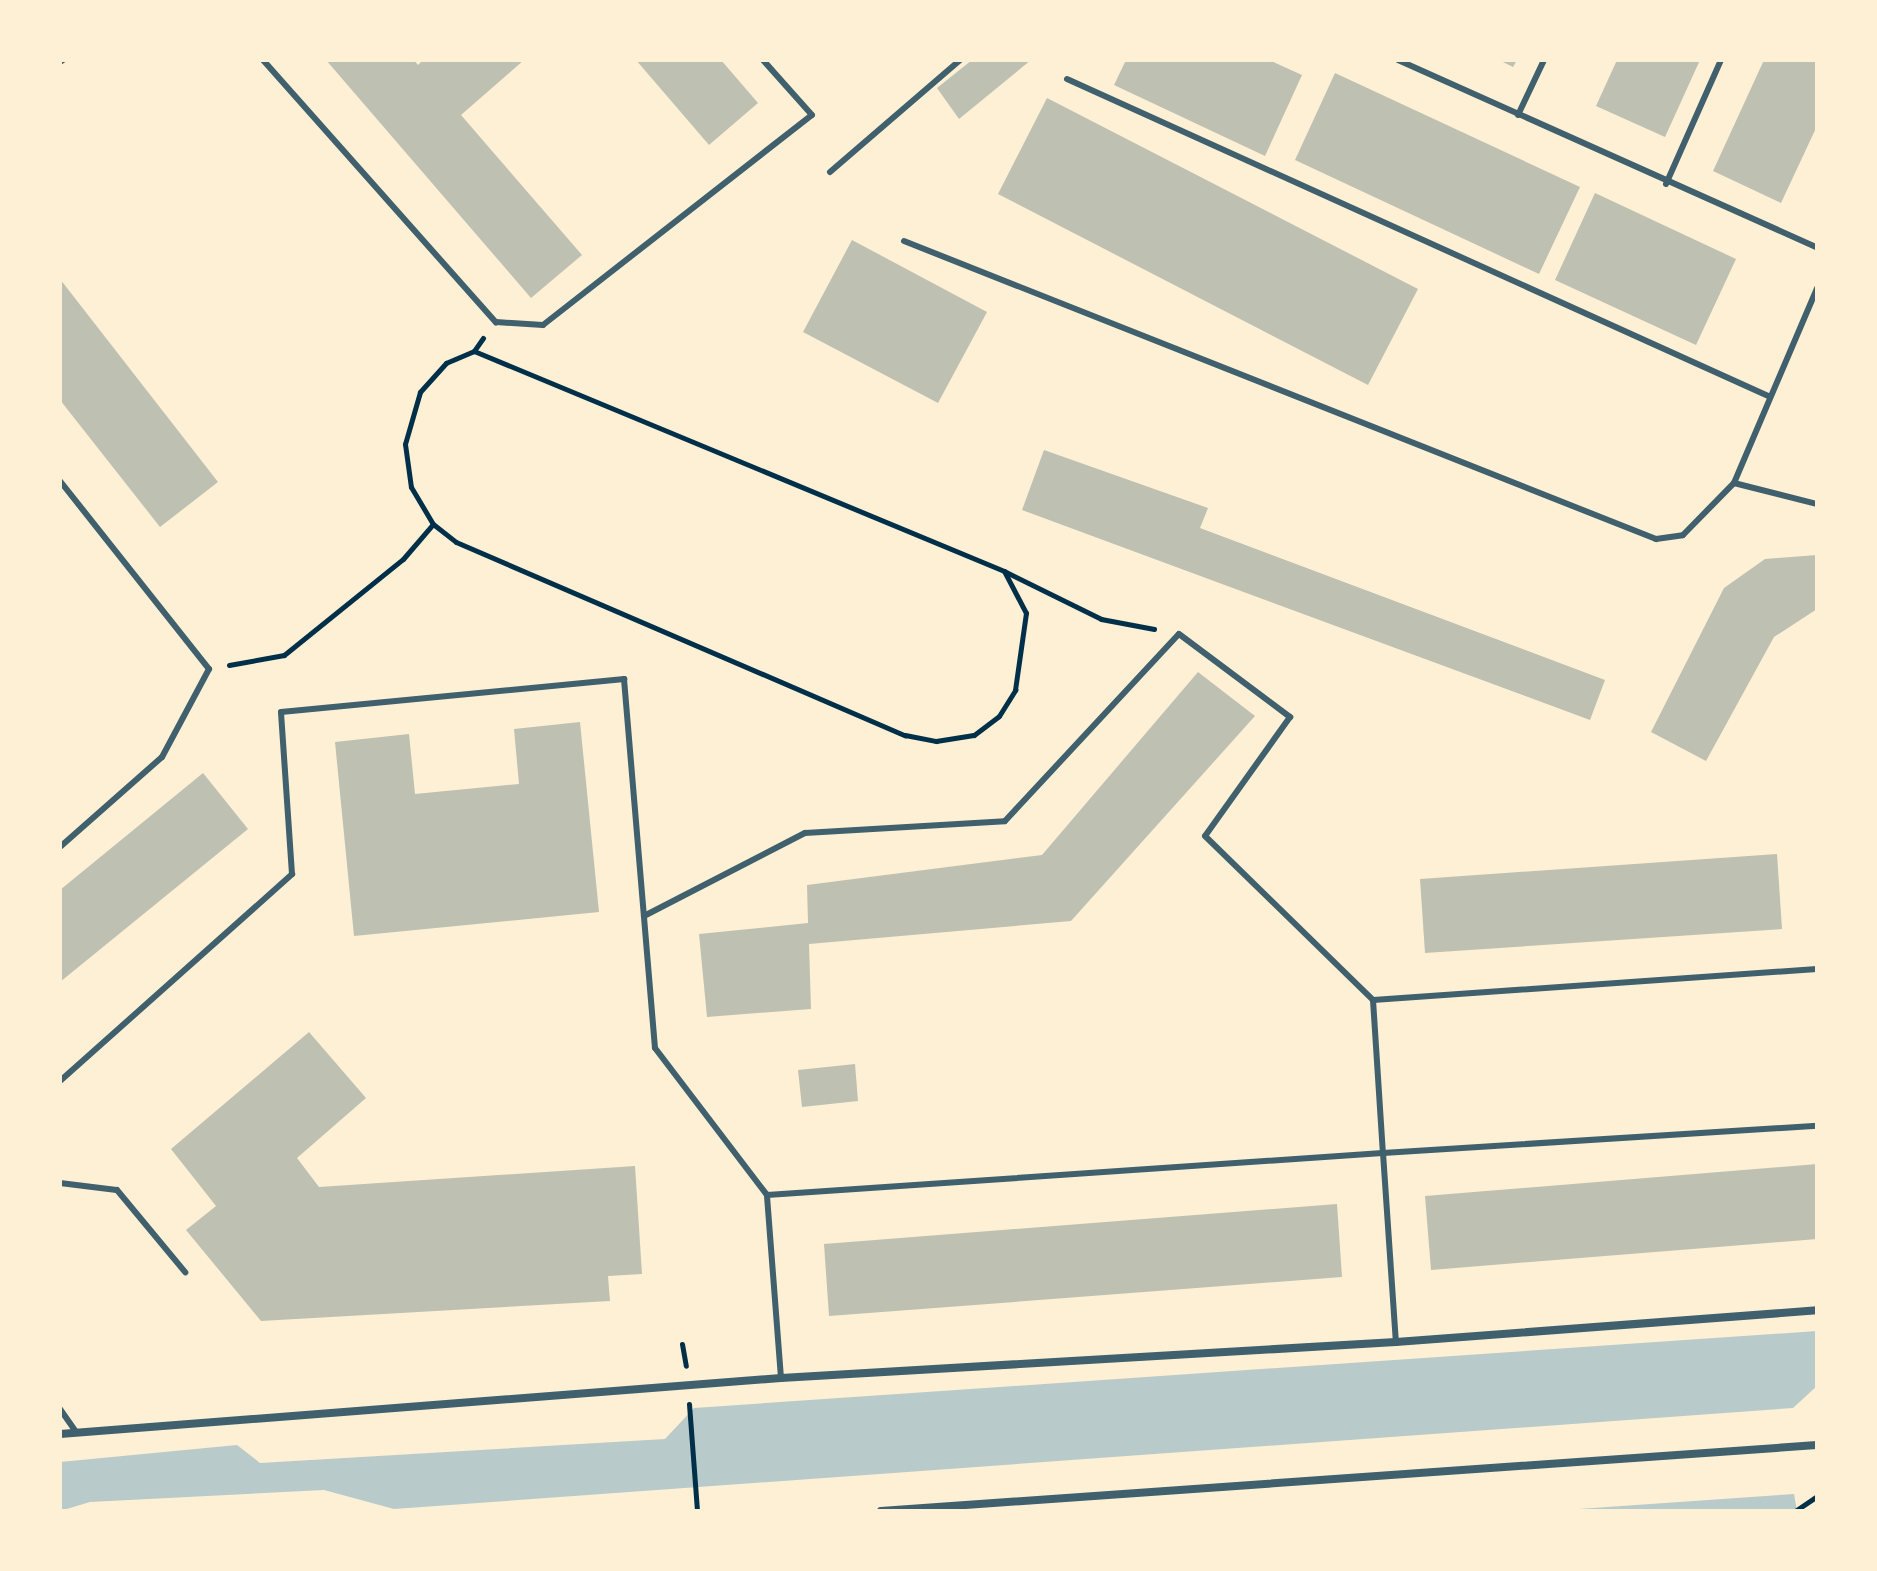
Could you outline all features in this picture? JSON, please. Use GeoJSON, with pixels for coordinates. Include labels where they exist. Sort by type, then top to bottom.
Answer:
{"type":"FeatureCollection","features":[{"type":"Feature","properties":{"kind":"street"},"geometry":{"type":"LineString","coordinates":[[60,1434],[781,1378],[1396,1342],[1817,1310]]}},
{"type":"Feature","properties":{"kind":"street"},"geometry":{"type":"LineString","coordinates":[[881,1511],[1817,1445]]}},
{"type":"Feature","properties":{"kind":"lane"},"geometry":{"type":"LineString","coordinates":[[263,60],[496,322],[543,325],[812,115],[763,60]]}},
{"type":"Feature","properties":{"kind":"lane"},"geometry":{"type":"LineString","coordinates":[[830,172],[960,60]]}},
{"type":"Feature","properties":{"kind":"lane"},"geometry":{"type":"LineString","coordinates":[[1398,60],[1666,184],[1817,247]]}},
{"type":"Feature","properties":{"kind":"lane"},"geometry":{"type":"LineString","coordinates":[[1518,115],[1544,60]]}},
{"type":"Feature","properties":{"kind":"lane"},"geometry":{"type":"LineString","coordinates":[[1666,184],[1721,60]]}},
{"type":"Feature","properties":{"kind":"lane"},"geometry":{"type":"LineString","coordinates":[[1067,79],[1768,396]]}},
{"type":"Feature","properties":{"kind":"lane"},"geometry":{"type":"LineString","coordinates":[[904,241],[1656,539],[1683,535],[1734,483],[1768,396],[1817,288]]}},
{"type":"Feature","properties":{"kind":"lane"},"geometry":{"type":"LineString","coordinates":[[60,481],[209,669],[162,757],[60,847]]}},
{"type":"Feature","properties":{"kind":"lane"},"geometry":{"type":"LineString","coordinates":[[1734,483],[1817,504]]}},
{"type":"Feature","properties":{"kind":"lane"},"geometry":{"type":"LineString","coordinates":[[644,916],[805,833],[1005,821],[1179,634],[1290,717],[1205,836],[1373,1000],[1396,1342]]}},
{"type":"Feature","properties":{"kind":"lane"},"geometry":{"type":"LineString","coordinates":[[60,1081],[292,874],[281,712],[624,679],[655,1048],[767,1195],[781,1378]]}},
{"type":"Feature","properties":{"kind":"lane"},"geometry":{"type":"LineString","coordinates":[[1373,1000],[1817,969]]}},
{"type":"Feature","properties":{"kind":"lane"},"geometry":{"type":"LineString","coordinates":[[767,1195],[1817,1126]]}},
{"type":"Feature","properties":{"kind":"lane"},"geometry":{"type":"LineString","coordinates":[[60,1183],[117,1190],[185,1272]]}},
{"type":"Feature","properties":{"kind":"lane"},"geometry":{"type":"LineString","coordinates":[[60,1409],[77,1433]]}},
{"type":"Feature","properties":{"kind":"path"},"geometry":{"type":"LineString","coordinates":[[1004,571],[1026,613],[1015,690],[999,716],[974,735],[936,741],[905,735],[456,542],[433,524],[411,487],[405,444],[420,392],[446,363],[474,351],[1004,571],[1101,619],[1179,634]]}},
{"type":"Feature","properties":{"kind":"path"},"geometry":{"type":"LineString","coordinates":[[209,669],[284,655],[403,559],[433,524]]}},
{"type":"Feature","properties":{"kind":"path"},"geometry":{"type":"LineString","coordinates":[[682,1344],[697,1511]]}},
{"type":"Feature","properties":{"kind":"path"},"geometry":{"type":"LineString","coordinates":[[1795,1511],[1817,1496]]}},
{"type":"Feature","properties":{"kind":"shaded area"},"geometry":{"type":"Polygon","coordinates":[[[1817,1331],[1817,1386],[1793,1408],[394,1509],[324,1490],[90,1502],[60,1511],[60,1462],[237,1445],[260,1463],[665,1439],[694,1408],[1817,1331]]]}},
{"type":"Feature","properties":{"kind":"shaded area"},"geometry":{"type":"Polygon","coordinates":[[[1794,1494],[1797,1511],[1550,1511],[1794,1494]]]}},
{"type":"Feature","properties":{"kind":"building"},"geometry":{"type":"Polygon","coordinates":[[[326,60],[414,60],[418,65],[423,60],[524,60],[461,115],[582,255],[531,298],[326,60]]]}},
{"type":"Feature","properties":{"kind":"building"},"geometry":{"type":"Polygon","coordinates":[[[636,60],[721,60],[758,103],[709,145],[636,60]]]}},
{"type":"Feature","properties":{"kind":"building"},"geometry":{"type":"Polygon","coordinates":[[[972,60],[1031,60],[959,119],[937,88],[972,60]]]}},
{"type":"Feature","properties":{"kind":"building"},"geometry":{"type":"Polygon","coordinates":[[[1126,60],[1269,60],[1302,75],[1265,156],[1114,85],[1126,60]]]}},
{"type":"Feature","properties":{"kind":"building"},"geometry":{"type":"Polygon","coordinates":[[[1499,60],[1517,60],[1513,67],[1499,60]]]}},
{"type":"Feature","properties":{"kind":"building"},"geometry":{"type":"Polygon","coordinates":[[[1617,60],[1700,60],[1665,137],[1596,106],[1617,60]]]}},
{"type":"Feature","properties":{"kind":"building"},"geometry":{"type":"Polygon","coordinates":[[[1764,60],[1817,60],[1817,126],[1781,203],[1713,171],[1764,60]]]}},
{"type":"Feature","properties":{"kind":"building"},"geometry":{"type":"Polygon","coordinates":[[[1335,73],[1580,187],[1539,274],[1295,160],[1335,73]]]}},
{"type":"Feature","properties":{"kind":"building"},"geometry":{"type":"Polygon","coordinates":[[[1047,98],[1418,289],[1368,385],[998,194],[1047,98]]]}},
{"type":"Feature","properties":{"kind":"building"},"geometry":{"type":"Polygon","coordinates":[[[1595,193],[1736,259],[1696,345],[1555,280],[1595,193]]]}},
{"type":"Feature","properties":{"kind":"building"},"geometry":{"type":"Polygon","coordinates":[[[852,240],[987,312],[938,403],[803,332],[852,240]]]}},
{"type":"Feature","properties":{"kind":"building"},"geometry":{"type":"Polygon","coordinates":[[[60,279],[218,482],[160,527],[60,400],[60,279]]]}},
{"type":"Feature","properties":{"kind":"building"},"geometry":{"type":"Polygon","coordinates":[[[1044,450],[1208,508],[1200,528],[1605,680],[1590,720],[1022,510],[1044,450]]]}},
{"type":"Feature","properties":{"kind":"building"},"geometry":{"type":"Polygon","coordinates":[[[1817,555],[1817,609],[1774,637],[1706,761],[1651,732],[1724,588],[1765,559],[1817,555]]]}},
{"type":"Feature","properties":{"kind":"building"},"geometry":{"type":"Polygon","coordinates":[[[1198,672],[1255,716],[1071,921],[809,944],[811,1009],[707,1017],[699,934],[808,923],[807,885],[1042,855],[1198,672]]]}},
{"type":"Feature","properties":{"kind":"building"},"geometry":{"type":"Polygon","coordinates":[[[580,722],[599,912],[354,936],[335,742],[409,734],[415,794],[519,784],[514,729],[580,722]]]}},
{"type":"Feature","properties":{"kind":"building"},"geometry":{"type":"Polygon","coordinates":[[[203,773],[248,829],[60,982],[60,890],[203,773]]]}},
{"type":"Feature","properties":{"kind":"building"},"geometry":{"type":"Polygon","coordinates":[[[1777,854],[1782,929],[1425,953],[1420,879],[1777,854]]]}},
{"type":"Feature","properties":{"kind":"building"},"geometry":{"type":"Polygon","coordinates":[[[309,1032],[366,1098],[297,1158],[319,1187],[635,1166],[642,1274],[608,1276],[610,1301],[261,1321],[186,1230],[216,1206],[171,1149],[309,1032]]]}},
{"type":"Feature","properties":{"kind":"building"},"geometry":{"type":"Polygon","coordinates":[[[855,1064],[858,1101],[802,1107],[798,1070],[855,1064]]]}},
{"type":"Feature","properties":{"kind":"building"},"geometry":{"type":"Polygon","coordinates":[[[1817,1164],[1817,1239],[1431,1270],[1425,1196],[1817,1164]]]}},
{"type":"Feature","properties":{"kind":"building"},"geometry":{"type":"Polygon","coordinates":[[[1337,1204],[1342,1277],[829,1316],[824,1244],[1337,1204]]]}}]}
